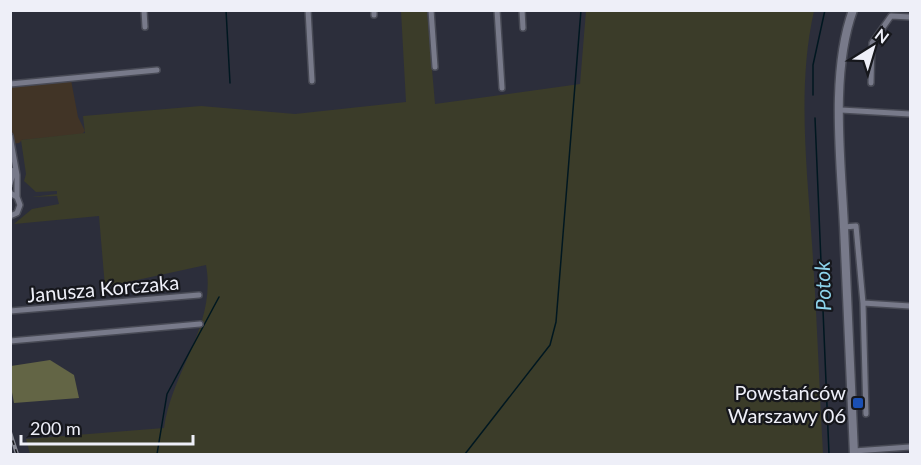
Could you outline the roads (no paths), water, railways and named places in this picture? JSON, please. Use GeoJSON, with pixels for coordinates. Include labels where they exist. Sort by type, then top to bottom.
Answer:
{"type":"FeatureCollection","features":[{"type":"Feature","properties":{"kind":"street"},"geometry":{"type":"LineString","coordinates":[[144,10],[145,27]]}},
{"type":"Feature","properties":{"kind":"street"},"geometry":{"type":"LineString","coordinates":[[308,10],[312,81]]}},
{"type":"Feature","properties":{"kind":"street"},"geometry":{"type":"LineString","coordinates":[[431,10],[435,67]]}},
{"type":"Feature","properties":{"kind":"street"},"geometry":{"type":"LineString","coordinates":[[497,10],[502,88]]}},
{"type":"Feature","properties":{"kind":"street"},"geometry":{"type":"LineString","coordinates":[[522,10],[523,28]]}},
{"type":"Feature","properties":{"kind":"street"},"geometry":{"type":"LineString","coordinates":[[853,10],[847,26],[841,67],[841,110],[854,453],[910,447]]}},
{"type":"Feature","properties":{"kind":"street"},"geometry":{"type":"LineString","coordinates":[[871,83],[872,43],[891,16],[910,17]]}},
{"type":"Feature","properties":{"kind":"street"},"geometry":{"type":"LineString","coordinates":[[10,84],[158,70]]}},
{"type":"Feature","properties":{"kind":"street"},"geometry":{"type":"LineString","coordinates":[[841,110],[910,114]]}},
{"type":"Feature","properties":{"kind":"street"},"geometry":{"type":"LineString","coordinates":[[10,136],[19,207],[10,216]]}},
{"type":"Feature","properties":{"kind":"street"},"geometry":{"type":"LineString","coordinates":[[10,184],[15,165]]}},
{"type":"Feature","properties":{"kind":"street"},"geometry":{"type":"LineString","coordinates":[[10,193],[17,197]]}},
{"type":"Feature","properties":{"kind":"street"},"geometry":{"type":"LineString","coordinates":[[844,227],[856,226],[863,303],[866,414]]}},
{"type":"Feature","properties":{"kind":"street","name":"Janusza Korczaka"},"geometry":{"type":"LineString","coordinates":[[10,311],[199,295]]}},
{"type":"Feature","properties":{"kind":"street"},"geometry":{"type":"LineString","coordinates":[[863,303],[910,306]]}},
{"type":"Feature","properties":{"kind":"street"},"geometry":{"type":"LineString","coordinates":[[10,341],[200,324]]}},
{"type":"Feature","properties":{"kind":"waterway"},"geometry":{"type":"LineString","coordinates":[[226,10],[230,83]]}},
{"type":"Feature","properties":{"kind":"waterway"},"geometry":{"type":"LineString","coordinates":[[465,454],[550,345],[556,322],[581,10]]}},
{"type":"Feature","properties":{"kind":"waterway","name":"Potok"},"geometry":{"type":"LineString","coordinates":[[813,95],[813,65],[825,10]]}},
{"type":"Feature","properties":{"kind":"waterway","name":"Potok"},"geometry":{"type":"LineString","coordinates":[[815,118],[829,454]]}},
{"type":"Feature","properties":{"kind":"waterway"},"geometry":{"type":"LineString","coordinates":[[157,454],[167,394],[219,297]]}},
{"type":"Feature","properties":{"kind":"railway"},"geometry":{"type":"LineString","coordinates":[[10,432],[17,454]]}},
{"type":"Feature","properties":{"kind":"place","name":"Powstańców Warszawy 06"},"geometry":{"type":"Point","coordinates":[858,403]}}]}
